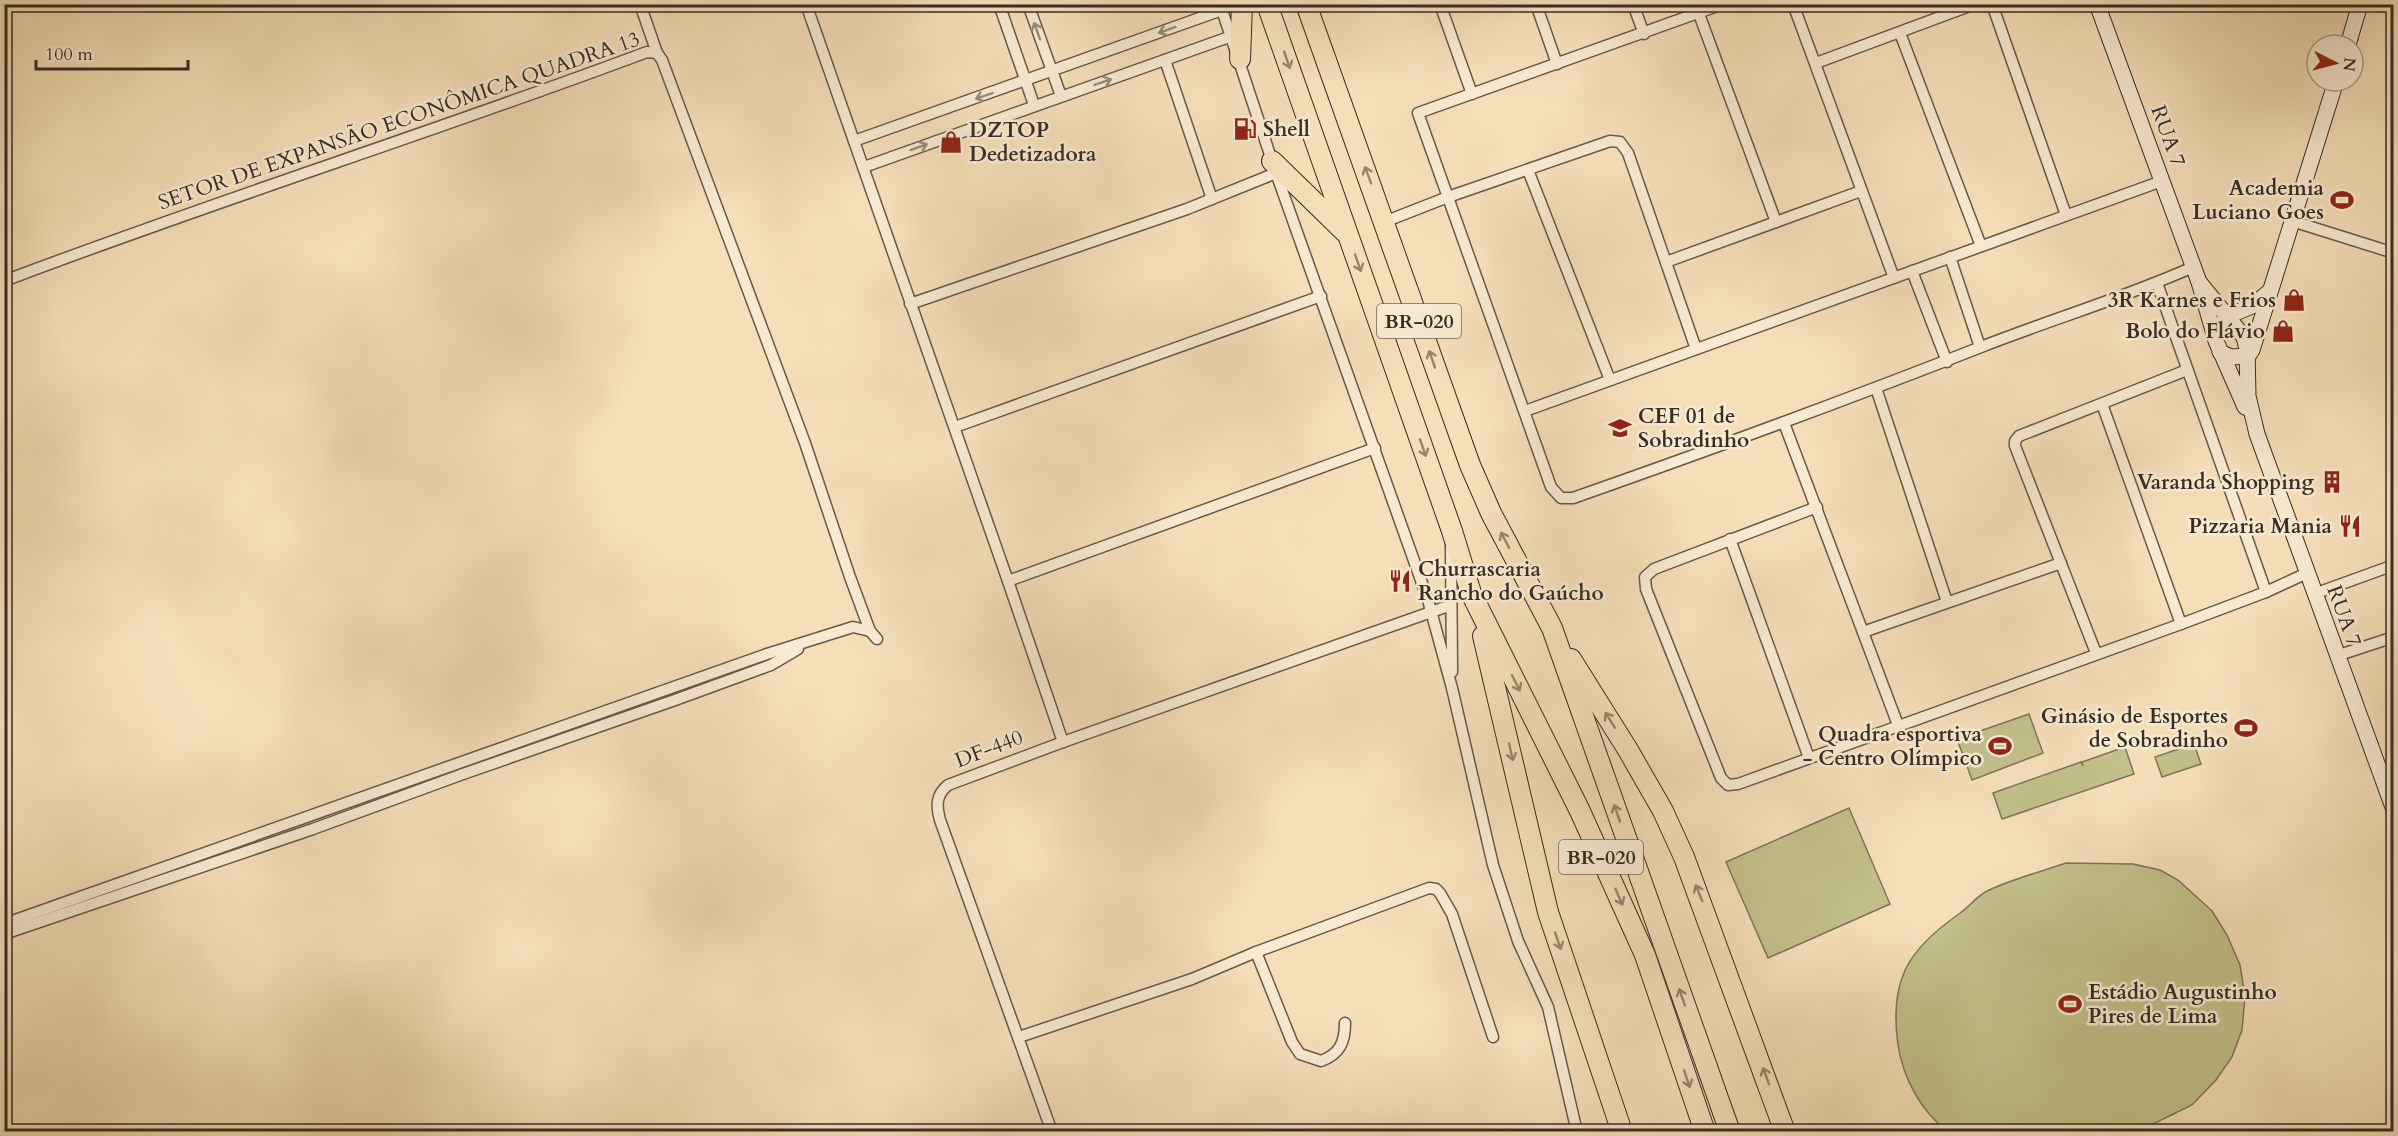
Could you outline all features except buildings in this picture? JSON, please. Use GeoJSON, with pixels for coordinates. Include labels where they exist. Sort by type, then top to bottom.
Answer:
{"type":"FeatureCollection","features":[{"type":"Feature","properties":{"kind":"highway"},"geometry":{"type":"LineString","coordinates":[[1240,59],[1242,4]]}},
{"type":"Feature","properties":{"kind":"highway","name":"BR-020"},"geometry":{"type":"LineString","coordinates":[[1267,4],[1452,531],[1499,700],[1548,912],[1622,1131]]}},
{"type":"Feature","properties":{"kind":"highway","name":"BR-020"},"geometry":{"type":"LineString","coordinates":[[1306,4],[1470,465],[1491,513],[1552,628],[1628,750],[1663,812],[1708,918],[1784,1126]]}},
{"type":"Feature","properties":{"kind":"highway"},"geometry":{"type":"LineString","coordinates":[[1274,167],[1349,236]]}},
{"type":"Feature","properties":{"kind":"highway","name":"BR-020"},"geometry":{"type":"LineString","coordinates":[[1471,593],[1579,809],[1645,955],[1705,1131]]}},
{"type":"Feature","properties":{"kind":"highway","name":"BR-020"},"geometry":{"type":"LineString","coordinates":[[1552,628],[1730,1131]]}},
{"type":"Feature","properties":{"kind":"main road","name":"RUA 7"},"geometry":{"type":"LineString","coordinates":[[2097,4],[2199,282],[2218,346],[2257,434],[2394,810]]}},
{"type":"Feature","properties":{"kind":"main road"},"geometry":{"type":"LineString","coordinates":[[2352,33],[2361,4]]}},
{"type":"Feature","properties":{"kind":"main road"},"geometry":{"type":"LineString","coordinates":[[2270,291],[2252,306],[2228,316],[2220,326],[2218,346],[2231,357],[2248,356],[2252,350],[2332,93]]}},
{"type":"Feature","properties":{"kind":"main road","name":"RUA 7"},"geometry":{"type":"LineString","coordinates":[[2199,282],[2244,337],[2248,356],[2248,396],[2257,434]]}},
{"type":"Feature","properties":{"kind":"main road"},"geometry":{"type":"LineString","coordinates":[[2389,1131],[2394,1130]]}},
{"type":"Feature","properties":{"kind":"street"},"geometry":{"type":"LineString","coordinates":[[640,4],[657,53]]}},
{"type":"Feature","properties":{"kind":"street"},"geometry":{"type":"LineString","coordinates":[[806,4],[1063,742]]}},
{"type":"Feature","properties":{"kind":"street"},"geometry":{"type":"LineString","coordinates":[[999,4],[1034,105]]}},
{"type":"Feature","properties":{"kind":"street"},"geometry":{"type":"LineString","coordinates":[[1028,4],[1061,96]]}},
{"type":"Feature","properties":{"kind":"street"},"geometry":{"type":"LineString","coordinates":[[1440,4],[1472,94]]}},
{"type":"Feature","properties":{"kind":"street"},"geometry":{"type":"LineString","coordinates":[[1536,4],[1557,64]]}},
{"type":"Feature","properties":{"kind":"street"},"geometry":{"type":"LineString","coordinates":[[1633,4],[1644,34]]}},
{"type":"Feature","properties":{"kind":"street"},"geometry":{"type":"LineString","coordinates":[[1723,4],[1418,113],[1551,487],[1561,498],[1573,498],[1784,423],[1947,362],[1980,347],[2157,283],[2193,267]]}},
{"type":"Feature","properties":{"kind":"street"},"geometry":{"type":"LineString","coordinates":[[1793,4],[1894,278]]}},
{"type":"Feature","properties":{"kind":"street"},"geometry":{"type":"LineString","coordinates":[[1816,63],[1975,4]]}},
{"type":"Feature","properties":{"kind":"street"},"geometry":{"type":"LineString","coordinates":[[1992,4],[2066,215]]}},
{"type":"Feature","properties":{"kind":"street"},"geometry":{"type":"LineString","coordinates":[[854,141],[1052,72],[1221,7],[1274,167],[1431,612],[1452,688],[1493,864],[1518,941],[1548,1007],[1577,1131]]}},
{"type":"Feature","properties":{"kind":"street"},"geometry":{"type":"LineString","coordinates":[[1699,14],[1776,222]]}},
{"type":"Feature","properties":{"kind":"street"},"geometry":{"type":"LineString","coordinates":[[1900,33],[1982,246]]}},
{"type":"Feature","properties":{"kind":"street"},"geometry":{"type":"LineString","coordinates":[[864,167],[1232,36]]}},
{"type":"Feature","properties":{"kind":"street","name":"SETOR DE EXPANSÃO ECONÔMICA QUADRA 13"},"geometry":{"type":"LineString","coordinates":[[4,280],[258,188],[520,100],[647,52],[657,53],[662,60],[740,268],[873,635],[853,627],[808,642]]}},
{"type":"Feature","properties":{"kind":"street"},"geometry":{"type":"LineString","coordinates":[[1165,60],[1212,199]]}},
{"type":"Feature","properties":{"kind":"street"},"geometry":{"type":"LineString","coordinates":[[1384,222],[1448,197],[1610,141],[1620,142],[1628,153],[1696,349]]}},
{"type":"Feature","properties":{"kind":"street"},"geometry":{"type":"LineString","coordinates":[[910,304],[1212,199],[1274,167]]}},
{"type":"Feature","properties":{"kind":"street"},"geometry":{"type":"LineString","coordinates":[[1528,170],[1610,380]]}},
{"type":"Feature","properties":{"kind":"street"},"geometry":{"type":"LineString","coordinates":[[1524,411],[2162,181]]}},
{"type":"Feature","properties":{"kind":"street"},"geometry":{"type":"LineString","coordinates":[[1666,262],[1861,191]]}},
{"type":"Feature","properties":{"kind":"street"},"geometry":{"type":"LineString","coordinates":[[2292,220],[2394,253]]}},
{"type":"Feature","properties":{"kind":"street"},"geometry":{"type":"LineString","coordinates":[[1950,257],[1980,347]]}},
{"type":"Feature","properties":{"kind":"street"},"geometry":{"type":"LineString","coordinates":[[1912,271],[1947,362]]}},
{"type":"Feature","properties":{"kind":"street"},"geometry":{"type":"LineString","coordinates":[[2157,283],[2266,592]]}},
{"type":"Feature","properties":{"kind":"street"},"geometry":{"type":"LineString","coordinates":[[955,427],[1321,296]]}},
{"type":"Feature","properties":{"kind":"street"},"geometry":{"type":"LineString","coordinates":[[2096,653],[2015,441],[2019,436],[2187,370]]}},
{"type":"Feature","properties":{"kind":"street"},"geometry":{"type":"LineString","coordinates":[[1876,388],[1947,602]]}},
{"type":"Feature","properties":{"kind":"street"},"geometry":{"type":"LineString","coordinates":[[2102,404],[2181,624]]}},
{"type":"Feature","properties":{"kind":"street"},"geometry":{"type":"LineString","coordinates":[[1784,423],[1898,725]]}},
{"type":"Feature","properties":{"kind":"street"},"geometry":{"type":"LineString","coordinates":[[1008,581],[1375,448]]}},
{"type":"Feature","properties":{"kind":"street"},"geometry":{"type":"LineString","coordinates":[[1817,507],[1654,569],[1645,578],[1646,589],[1712,756],[1721,778],[1728,785],[1738,784],[2181,624],[2266,592],[2307,573]]}},
{"type":"Feature","properties":{"kind":"street"},"geometry":{"type":"LineString","coordinates":[[1452,531],[1449,562],[1452,688]]}},
{"type":"Feature","properties":{"kind":"street"},"geometry":{"type":"LineString","coordinates":[[1730,539],[1809,758]]}},
{"type":"Feature","properties":{"kind":"street"},"geometry":{"type":"LineString","coordinates":[[1863,633],[2061,563]]}},
{"type":"Feature","properties":{"kind":"street"},"geometry":{"type":"LineString","coordinates":[[2314,594],[2394,565]]}},
{"type":"Feature","properties":{"kind":"street","name":"DF-440"},"geometry":{"type":"LineString","coordinates":[[1019,1036],[940,820],[937,802],[939,795],[948,785],[1451,605]]}},
{"type":"Feature","properties":{"kind":"street"},"geometry":{"type":"LineString","coordinates":[[2336,656],[2394,637]]}},
{"type":"Feature","properties":{"kind":"street"},"geometry":{"type":"LineString","coordinates":[[4,924],[767,654],[808,642]]}},
{"type":"Feature","properties":{"kind":"street"},"geometry":{"type":"LineString","coordinates":[[4,934],[313,829],[675,700],[771,665],[808,642]]}},
{"type":"Feature","properties":{"kind":"street"},"geometry":{"type":"LineString","coordinates":[[1052,1131],[1019,1036],[1192,979],[1256,952],[1421,890],[1436,889],[1445,899],[1493,1037]]}},
{"type":"Feature","properties":{"kind":"street"},"geometry":{"type":"LineString","coordinates":[[1256,952],[1292,1042],[1300,1054],[1321,1061],[1331,1057],[1345,1038],[1345,1023]]}},
{"type":"Feature","properties":{"kind":"shaded area","name":"Quadra esportiva - Centro Olímpico"},"geometry":{"type":"Polygon","coordinates":[[[2029,714],[2043,753],[1972,780],[1957,739],[2029,714]]]}},
{"type":"Feature","properties":{"kind":"shaded area"},"geometry":{"type":"Polygon","coordinates":[[[2194,744],[2201,764],[2162,777],[2155,757],[2194,744]]]}},
{"type":"Feature","properties":{"kind":"shaded area"},"geometry":{"type":"Polygon","coordinates":[[[2125,747],[2134,774],[2002,819],[1993,793],[2081,762],[2083,766],[2082,762],[2125,747]]]}},
{"type":"Feature","properties":{"kind":"shaded area"},"geometry":{"type":"Polygon","coordinates":[[[1849,808],[1890,904],[1768,958],[1726,862],[1849,808]]]}},
{"type":"Feature","properties":{"kind":"shaded area","name":"Estádio Augustinho Pires de Lima"},"geometry":{"type":"Polygon","coordinates":[[[2066,863],[2133,864],[2160,870],[2178,880],[2212,911],[2227,935],[2240,965],[2245,997],[2242,1030],[2232,1057],[2216,1080],[2192,1105],[2139,1131],[1947,1131],[1921,1104],[1900,1057],[1896,1003],[1906,969],[1914,954],[1926,941],[1983,893],[2066,863]]]}},
{"type":"Feature","properties":{"kind":"place","name":"Shell"},"geometry":{"type":"Point","coordinates":[1245,129]}},
{"type":"Feature","properties":{"kind":"place","name":"DZTOP Dedetizadora"},"geometry":{"type":"Point","coordinates":[951,142]}},
{"type":"Feature","properties":{"kind":"place","name":"Academia Luciano Goes"},"geometry":{"type":"Point","coordinates":[2342,200]}},
{"type":"Feature","properties":{"kind":"place","name":"3R Karnes e Frios"},"geometry":{"type":"Point","coordinates":[2294,300]}},
{"type":"Feature","properties":{"kind":"place","name":"Bolo do Flávio"},"geometry":{"type":"Point","coordinates":[2283,331]}},
{"type":"Feature","properties":{"kind":"place","name":"CEF 01 de Sobradinho"},"geometry":{"type":"Point","coordinates":[1620,428]}},
{"type":"Feature","properties":{"kind":"place","name":"Varanda Shopping"},"geometry":{"type":"Point","coordinates":[2332,482]}},
{"type":"Feature","properties":{"kind":"place","name":"Pizzaria Mania"},"geometry":{"type":"Point","coordinates":[2350,526]}},
{"type":"Feature","properties":{"kind":"place","name":"Churrascaria Rancho do Gaúcho"},"geometry":{"type":"Point","coordinates":[1400,581]}},
{"type":"Feature","properties":{"kind":"place","name":"Ginásio de Esportes de Sobradinho"},"geometry":{"type":"Point","coordinates":[2246,728]}},
{"type":"Feature","properties":{"kind":"place","name":"Quadra esportiva - Centro Olímpico"},"geometry":{"type":"Point","coordinates":[2000,746]}},
{"type":"Feature","properties":{"kind":"place","name":"Estádio Augustinho Pires de Lima"},"geometry":{"type":"Point","coordinates":[2070,1004]}}]}
